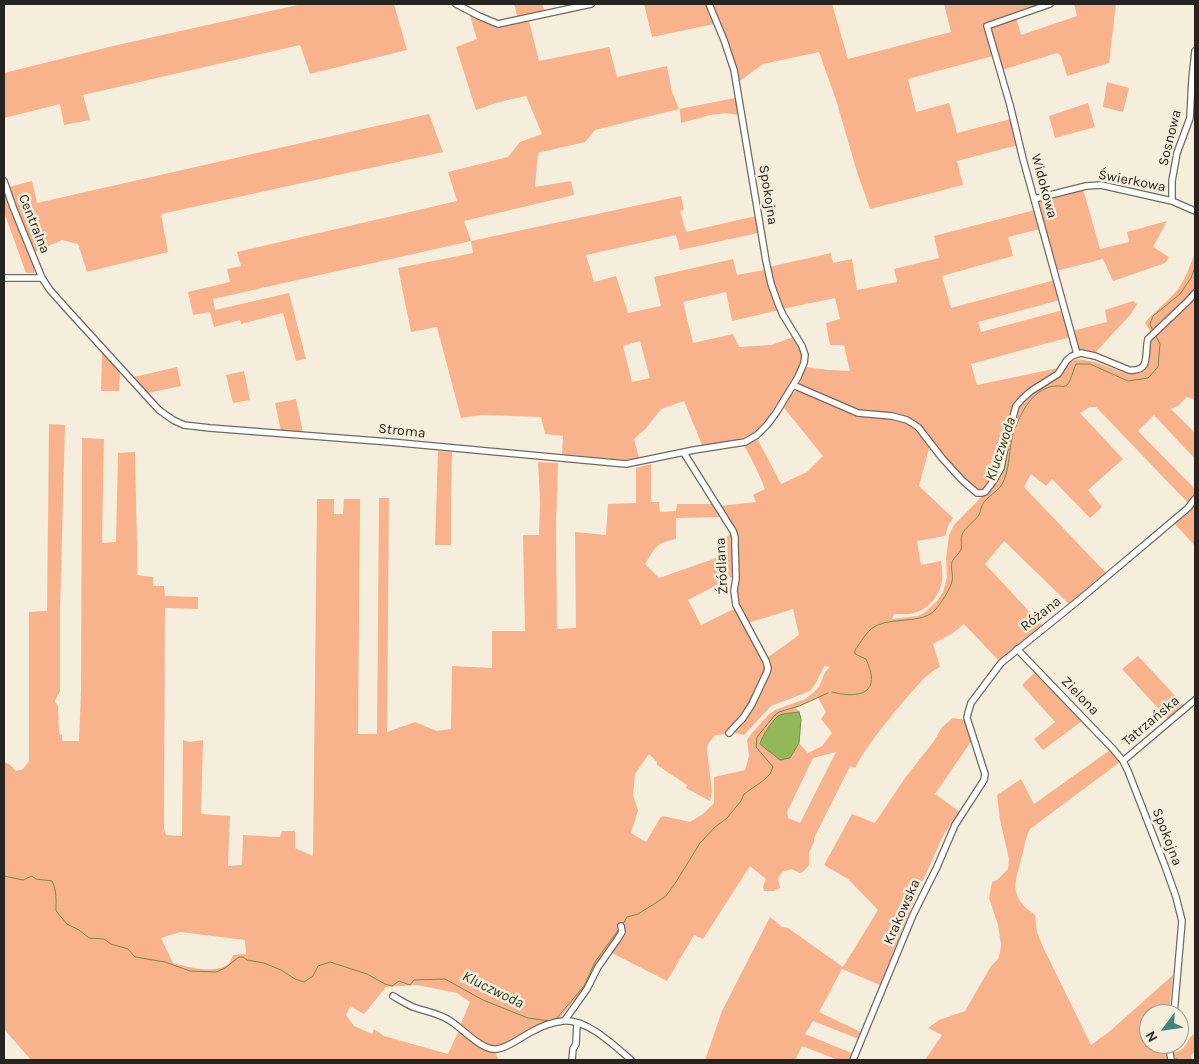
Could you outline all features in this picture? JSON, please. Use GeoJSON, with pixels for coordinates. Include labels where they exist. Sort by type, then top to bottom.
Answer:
{"type":"FeatureCollection","features":[{"type":"Feature","properties":{"kind":"street"},"geometry":{"type":"LineString","coordinates":[[456,4],[498,24],[591,4]]}},
{"type":"Feature","properties":{"kind":"street","name":"Spokojna"},"geometry":{"type":"LineString","coordinates":[[709,4],[734,70],[771,284],[783,316],[805,355],[804,363],[793,385]]}},
{"type":"Feature","properties":{"kind":"street","name":"Widokowa"},"geometry":{"type":"LineString","coordinates":[[1050,4],[987,26],[1078,354]]}},
{"type":"Feature","properties":{"kind":"street","name":"Sosnowa"},"geometry":{"type":"LineString","coordinates":[[1172,201],[1172,181],[1177,153],[1190,118],[1195,51]]}},
{"type":"Feature","properties":{"kind":"street","name":"Centralna"},"geometry":{"type":"LineString","coordinates":[[4,181],[42,278]]}},
{"type":"Feature","properties":{"kind":"street","name":"Świerkowa"},"geometry":{"type":"LineString","coordinates":[[1034,199],[1086,186],[1101,185],[1172,201],[1195,211]]}},
{"type":"Feature","properties":{"kind":"street"},"geometry":{"type":"LineString","coordinates":[[4,278],[42,278]]}},
{"type":"Feature","properties":{"kind":"street","name":"Stroma"},"geometry":{"type":"LineString","coordinates":[[42,278],[50,290],[159,410],[184,425],[626,464],[745,442],[757,435],[767,425],[793,385]]}},
{"type":"Feature","properties":{"kind":"street"},"geometry":{"type":"LineString","coordinates":[[793,385],[858,413],[892,416],[907,420],[918,427],[962,480],[978,493],[982,493],[985,492],[1001,468],[1016,406],[1022,399],[1058,374],[1067,360],[1078,354],[1089,354],[1116,366],[1137,370],[1147,360],[1146,345],[1148,339],[1195,293]]}},
{"type":"Feature","properties":{"kind":"street","name":"Źródlana"},"geometry":{"type":"LineString","coordinates":[[684,453],[733,531],[735,537],[736,578],[734,591],[736,604],[768,668],[752,704],[729,733]]}},
{"type":"Feature","properties":{"kind":"street","name":"Różana"},"geometry":{"type":"LineString","coordinates":[[984,780],[985,774],[968,718],[970,704],[1001,663],[1094,588],[1188,508],[1195,499]]}},
{"type":"Feature","properties":{"kind":"street","name":"Zielona"},"geometry":{"type":"LineString","coordinates":[[1018,649],[1123,760]]}},
{"type":"Feature","properties":{"kind":"street","name":"Tatrzańska"},"geometry":{"type":"LineString","coordinates":[[1123,760],[1195,700]]}},
{"type":"Feature","properties":{"kind":"street","name":"Spokojna"},"geometry":{"type":"LineString","coordinates":[[1123,760],[1165,866],[1182,921],[1175,1004]]}},
{"type":"Feature","properties":{"kind":"street","name":"Krakowska"},"geometry":{"type":"LineString","coordinates":[[853,1060],[913,916],[955,825],[984,780]]}},
{"type":"Feature","properties":{"kind":"street"},"geometry":{"type":"LineString","coordinates":[[565,1020],[587,989],[598,967],[622,932],[621,926]]}},
{"type":"Feature","properties":{"kind":"street"},"geometry":{"type":"LineString","coordinates":[[394,996],[412,1006],[446,1018],[462,1028],[477,1042],[488,1048],[497,1049],[533,1031],[565,1020],[597,1032],[613,1043],[631,1060]]}},
{"type":"Feature","properties":{"kind":"street"},"geometry":{"type":"LineString","coordinates":[[572,1060],[573,1049],[576,1044],[577,1023]]}},
{"type":"Feature","properties":{"kind":"shaded area"},"geometry":{"type":"Polygon","coordinates":[[[302,4],[394,4],[407,50],[310,74],[300,45],[83,95],[90,120],[64,125],[60,104],[4,118],[4,73],[113,46],[302,4]]]}},
{"type":"Feature","properties":{"kind":"shaded area"},"geometry":{"type":"Polygon","coordinates":[[[514,4],[542,4],[545,12],[518,18],[514,4]]]}},
{"type":"Feature","properties":{"kind":"shaded area"},"geometry":{"type":"Polygon","coordinates":[[[644,4],[705,4],[714,24],[652,37],[644,4]]]}},
{"type":"Feature","properties":{"kind":"shaded area"},"geometry":{"type":"Polygon","coordinates":[[[711,4],[832,4],[848,59],[951,32],[944,4],[1048,4],[986,24],[993,56],[908,79],[916,112],[949,103],[957,133],[1011,119],[1018,145],[957,161],[963,185],[870,209],[819,52],[763,64],[737,83],[736,64],[711,4]]]}},
{"type":"Feature","properties":{"kind":"shaded area"},"geometry":{"type":"Polygon","coordinates":[[[1074,4],[1116,4],[1109,63],[1067,76],[1061,56],[1057,53],[1002,70],[991,28],[993,25],[1016,17],[1021,35],[1077,16],[1074,4]]]}},
{"type":"Feature","properties":{"kind":"shaded area"},"geometry":{"type":"Polygon","coordinates":[[[469,13],[499,27],[529,21],[539,61],[609,47],[617,77],[667,66],[672,92],[679,109],[595,130],[585,142],[538,153],[535,187],[571,181],[574,195],[464,221],[471,241],[213,299],[215,310],[289,293],[306,359],[296,361],[283,313],[241,324],[240,320],[214,327],[210,312],[193,315],[188,292],[230,282],[227,269],[241,266],[237,252],[457,201],[448,172],[508,157],[520,142],[542,134],[526,96],[499,102],[476,110],[456,47],[477,39],[469,13]]]}},
{"type":"Feature","properties":{"kind":"shaded area"},"geometry":{"type":"Polygon","coordinates":[[[1107,82],[1129,88],[1123,112],[1103,107],[1107,82]]]}},
{"type":"Feature","properties":{"kind":"shaded area"},"geometry":{"type":"Polygon","coordinates":[[[735,98],[739,115],[726,113],[710,115],[681,123],[679,109],[735,98]]]}},
{"type":"Feature","properties":{"kind":"shaded area"},"geometry":{"type":"Polygon","coordinates":[[[1088,103],[1095,127],[1055,138],[1049,116],[1088,103]]]}},
{"type":"Feature","properties":{"kind":"shaded area"},"geometry":{"type":"Polygon","coordinates":[[[429,114],[443,152],[161,214],[168,252],[87,272],[78,244],[62,240],[35,252],[9,187],[32,181],[37,203],[429,114]]]}},
{"type":"Feature","properties":{"kind":"shaded area"},"geometry":{"type":"Polygon","coordinates":[[[1083,189],[1100,249],[1129,242],[1127,232],[1167,221],[1153,247],[1169,257],[1165,263],[1113,281],[1103,259],[1056,271],[1038,200],[1083,189]]]}},
{"type":"Feature","properties":{"kind":"shaded area"},"geometry":{"type":"Polygon","coordinates":[[[4,190],[35,268],[34,273],[26,273],[4,212],[4,190]]]}},
{"type":"Feature","properties":{"kind":"shaded area"},"geometry":{"type":"Polygon","coordinates":[[[681,196],[684,210],[680,211],[686,232],[756,216],[758,233],[680,250],[676,235],[586,255],[594,282],[616,276],[628,313],[661,306],[654,277],[733,259],[737,275],[764,270],[779,310],[732,321],[726,292],[683,302],[693,343],[733,334],[739,347],[771,345],[794,337],[801,350],[801,360],[792,381],[769,416],[757,430],[745,437],[702,445],[684,401],[661,409],[646,428],[634,439],[639,458],[624,460],[562,454],[563,436],[545,434],[541,417],[481,415],[461,418],[437,327],[411,332],[398,268],[473,253],[471,241],[681,196]],[[640,341],[623,346],[632,382],[650,378],[640,341]]]}},
{"type":"Feature","properties":{"kind":"shaded area"},"geometry":{"type":"Polygon","coordinates":[[[1035,210],[1040,229],[1008,237],[1013,256],[942,276],[951,308],[1055,280],[1060,300],[978,322],[981,332],[1063,310],[1070,337],[971,364],[977,385],[1058,368],[1023,394],[1007,424],[1000,461],[995,475],[988,485],[981,490],[972,486],[908,418],[893,413],[891,418],[907,421],[916,428],[930,445],[919,486],[953,518],[945,536],[917,541],[921,565],[941,561],[942,581],[936,596],[924,609],[909,614],[894,614],[892,619],[918,616],[937,601],[943,592],[947,577],[946,558],[949,535],[954,525],[995,483],[1004,469],[1012,425],[1019,408],[1027,397],[1070,361],[1079,359],[1095,362],[1128,374],[1136,374],[1147,367],[1150,359],[1149,344],[1154,337],[1145,323],[1178,289],[1186,276],[1195,253],[1195,400],[1187,397],[1179,405],[1171,409],[1195,433],[1195,459],[1154,415],[1138,431],[1195,489],[1195,494],[1188,503],[1096,407],[1090,407],[1080,413],[1123,459],[1088,490],[1102,507],[1090,518],[1052,479],[1046,486],[1031,474],[1024,487],[1106,573],[1069,604],[1004,541],[985,564],[1042,625],[1000,662],[964,624],[933,644],[940,667],[925,678],[903,702],[871,742],[855,768],[850,766],[814,838],[809,853],[809,865],[803,872],[800,873],[791,869],[782,872],[778,879],[780,888],[774,891],[764,891],[763,887],[766,879],[750,866],[703,939],[694,935],[667,981],[606,950],[585,987],[558,1020],[497,1047],[482,1042],[460,1026],[470,1002],[457,993],[417,985],[386,987],[364,1014],[350,1006],[346,1015],[354,1026],[372,1034],[374,1029],[384,1036],[448,1054],[459,1030],[486,1050],[496,1054],[499,1060],[31,1060],[4,1029],[4,762],[16,771],[23,769],[29,761],[29,612],[47,611],[49,424],[65,425],[60,611],[60,691],[55,701],[58,706],[59,734],[62,735],[62,741],[79,741],[81,691],[82,438],[104,439],[102,543],[116,542],[118,453],[135,452],[137,575],[153,577],[153,586],[164,586],[165,596],[198,597],[198,609],[165,608],[164,828],[166,835],[182,836],[183,740],[190,742],[203,740],[201,814],[230,816],[228,866],[242,865],[243,835],[280,837],[282,831],[295,831],[295,848],[313,856],[317,499],[334,499],[334,514],[343,514],[344,499],[360,499],[358,734],[377,734],[379,498],[389,498],[387,732],[415,722],[437,731],[451,729],[452,666],[492,668],[492,631],[525,631],[523,535],[539,535],[538,462],[558,463],[556,522],[557,629],[576,628],[575,532],[606,535],[608,504],[636,503],[636,468],[651,464],[651,502],[659,502],[660,512],[676,511],[677,504],[713,504],[722,517],[676,518],[676,539],[660,544],[645,564],[659,578],[722,556],[720,541],[732,533],[732,577],[688,600],[701,625],[734,609],[737,610],[764,660],[799,635],[793,609],[748,623],[737,602],[737,536],[720,506],[756,502],[753,495],[765,489],[744,445],[758,440],[781,484],[807,472],[823,456],[784,408],[792,393],[799,390],[800,386],[797,382],[805,367],[850,371],[844,345],[830,345],[826,323],[840,319],[835,298],[782,309],[769,267],[831,253],[833,263],[852,259],[857,290],[897,282],[894,269],[939,258],[934,236],[1035,210]],[[824,666],[810,691],[771,706],[744,735],[730,732],[715,735],[708,744],[707,750],[712,792],[710,801],[686,788],[687,785],[657,765],[657,762],[649,754],[635,774],[633,795],[638,810],[631,833],[646,842],[663,816],[690,822],[703,814],[714,803],[714,777],[745,770],[749,756],[747,740],[751,734],[775,710],[805,699],[814,692],[819,687],[825,672],[830,667],[824,666]],[[818,698],[796,708],[799,712],[779,715],[766,731],[760,744],[790,758],[799,743],[808,753],[822,746],[832,733],[821,719],[826,712],[818,698]],[[836,752],[813,758],[787,812],[788,818],[800,823],[836,752]],[[180,932],[161,938],[173,963],[194,968],[217,969],[229,963],[233,955],[246,954],[245,940],[180,932]]]}},
{"type":"Feature","properties":{"kind":"shaded area"},"geometry":{"type":"Polygon","coordinates":[[[1133,301],[1137,304],[1130,315],[1095,353],[1080,350],[1076,346],[1072,331],[1107,322],[1105,310],[1133,301]]]}},
{"type":"Feature","properties":{"kind":"shaded area"},"geometry":{"type":"Polygon","coordinates":[[[102,352],[120,373],[119,391],[101,391],[102,352]]]}},
{"type":"Feature","properties":{"kind":"shaded area"},"geometry":{"type":"Polygon","coordinates":[[[177,367],[181,386],[148,393],[134,377],[177,367]]]}},
{"type":"Feature","properties":{"kind":"shaded area"},"geometry":{"type":"Polygon","coordinates":[[[244,371],[250,400],[233,403],[226,375],[244,371]]]}},
{"type":"Feature","properties":{"kind":"shaded area"},"geometry":{"type":"Polygon","coordinates":[[[296,399],[303,433],[281,431],[275,403],[296,399]]]}},
{"type":"Feature","properties":{"kind":"shaded area"},"geometry":{"type":"Polygon","coordinates":[[[438,451],[452,452],[451,545],[435,545],[438,451]]]}},
{"type":"Feature","properties":{"kind":"shaded area"},"geometry":{"type":"Polygon","coordinates":[[[1193,504],[1195,506],[1195,546],[1174,523],[1193,504]]]}},
{"type":"Feature","properties":{"kind":"shaded area"},"geometry":{"type":"Polygon","coordinates":[[[1138,656],[1184,705],[1168,719],[1122,669],[1138,656]]]}},
{"type":"Feature","properties":{"kind":"shaded area"},"geometry":{"type":"Polygon","coordinates":[[[1035,672],[1082,721],[1043,750],[1034,739],[1055,722],[1022,685],[1035,672]]]}},
{"type":"Feature","properties":{"kind":"shaded area"},"geometry":{"type":"Polygon","coordinates":[[[799,712],[801,719],[799,743],[790,758],[780,760],[760,744],[761,741],[778,716],[799,712]]]}},
{"type":"Feature","properties":{"kind":"shaded area"},"geometry":{"type":"Polygon","coordinates":[[[953,718],[966,720],[972,740],[935,794],[960,812],[944,834],[918,891],[880,985],[842,969],[819,1012],[863,1033],[859,1039],[813,1021],[805,1034],[854,1054],[852,1060],[838,1060],[802,1046],[795,1060],[705,1060],[722,1011],[770,917],[843,967],[878,910],[848,879],[824,865],[852,814],[875,823],[942,727],[953,718]]]}},
{"type":"Feature","properties":{"kind":"shaded area"},"geometry":{"type":"Polygon","coordinates":[[[1110,750],[1120,762],[1030,829],[1018,872],[1016,890],[1021,902],[1035,915],[1037,932],[1043,947],[1091,1045],[1139,1005],[1139,1054],[1167,1054],[1167,1060],[925,1060],[942,1035],[928,1028],[939,1020],[965,1011],[1000,953],[1001,945],[998,925],[989,898],[992,882],[997,880],[1008,869],[1009,859],[1000,820],[997,795],[1021,779],[1034,804],[1110,750]]]}},
{"type":"Feature","properties":{"kind":"shaded area"},"geometry":{"type":"Polygon","coordinates":[[[1173,975],[1170,1004],[1140,1004],[1173,975]]]}},
{"type":"Feature","properties":{"kind":"shaded area"},"geometry":{"type":"Polygon","coordinates":[[[1195,1033],[1195,1051],[1191,1056],[1192,1060],[1174,1060],[1172,1054],[1189,1054],[1189,1039],[1195,1033]]]}},
{"type":"Feature","properties":{"kind":"waterway","name":"Kluczwoda"},"geometry":{"type":"LineString","coordinates":[[1153,331],[1150,324],[1153,316],[1180,294],[1191,278],[1195,267]]}},
{"type":"Feature","properties":{"kind":"waterway","name":"Kluczwoda"},"geometry":{"type":"LineString","coordinates":[[832,692],[847,695],[858,694],[867,690],[870,686],[870,669],[866,659],[855,654],[855,650],[871,629],[889,622],[929,615],[948,592],[952,579],[952,562],[961,550],[962,535],[965,529],[979,515],[984,503],[1001,486],[1008,466],[1014,431],[1028,403],[1045,389],[1067,385],[1076,364],[1090,364],[1128,381],[1148,378],[1158,367],[1160,344],[1155,334]]}},
{"type":"Feature","properties":{"kind":"waterway","name":"Kluczwoda"},"geometry":{"type":"LineString","coordinates":[[623,924],[627,917],[638,914],[666,896],[700,843],[715,827],[727,818],[741,801],[744,794],[770,774],[773,767],[756,747],[757,737],[775,715],[828,693]]}},
{"type":"Feature","properties":{"kind":"waterway","name":"Kluczwoda"},"geometry":{"type":"LineString","coordinates":[[4,876],[23,880],[32,876],[36,879],[52,881],[55,892],[56,911],[67,924],[89,938],[104,939],[111,944],[128,949],[135,957],[165,962],[190,971],[216,972],[225,968],[239,957],[243,957],[247,960],[264,963],[304,982],[313,976],[318,966],[330,962],[367,974],[392,986],[399,981],[410,985],[414,980],[445,979],[483,1000],[528,1018],[550,1021]]}},
{"type":"Feature","properties":{"kind":"waterway","name":"Kluczwoda"},"geometry":{"type":"LineString","coordinates":[[556,1019],[584,986],[595,962],[619,929]]}},
{"type":"Feature","properties":{"kind":"waterway"},"geometry":{"type":"LineString","coordinates":[[1176,1059],[1180,1060]]}}]}
